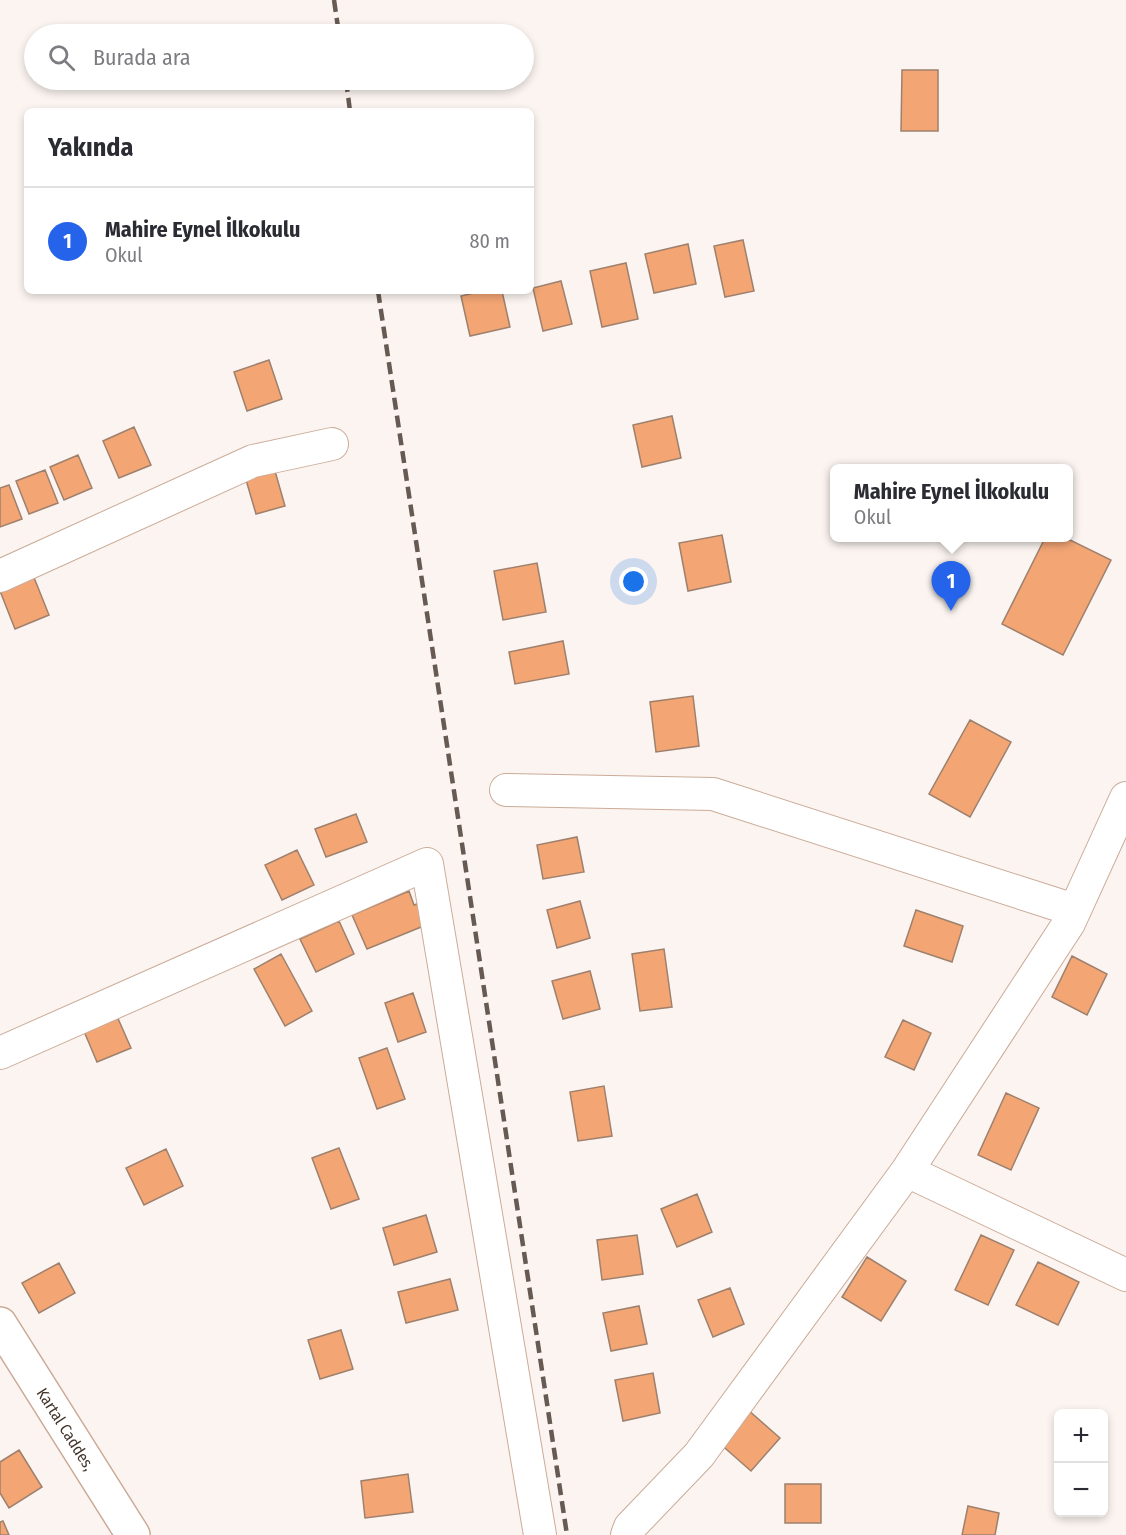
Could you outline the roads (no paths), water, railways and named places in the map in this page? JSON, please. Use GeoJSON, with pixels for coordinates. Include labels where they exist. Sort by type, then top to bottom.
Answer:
{"type":"FeatureCollection","features":[{"type":"Feature","properties":{"kind":"main road","name":"Kartal Caddes,"},"geometry":{"type":"LineString","coordinates":[[0,1324],[133,1535]]}},
{"type":"Feature","properties":{"kind":"street"},"geometry":{"type":"LineString","coordinates":[[0,576],[253,461],[332,444]]}},
{"type":"Feature","properties":{"kind":"street"},"geometry":{"type":"LineString","coordinates":[[506,790],[713,794],[1074,910]]}},
{"type":"Feature","properties":{"kind":"street"},"geometry":{"type":"LineString","coordinates":[[627,1535],[630,1527],[699,1455],[907,1171],[1074,910],[1126,798]]}},
{"type":"Feature","properties":{"kind":"street"},"geometry":{"type":"LineString","coordinates":[[0,1053],[427,864],[540,1535]]}},
{"type":"Feature","properties":{"kind":"street"},"geometry":{"type":"LineString","coordinates":[[907,1171],[1126,1275]]}},
{"type":"Feature","properties":{"kind":"railway"},"geometry":{"type":"LineString","coordinates":[[334,0],[338,24]]}},
{"type":"Feature","properties":{"kind":"railway"},"geometry":{"type":"LineString","coordinates":[[347,90],[350,108]]}},
{"type":"Feature","properties":{"kind":"railway"},"geometry":{"type":"LineString","coordinates":[[378,294],[567,1535]]}},
{"type":"Feature","properties":{"kind":"place","name":"Mahire Eynel İlkokulu"},"geometry":{"type":"Point","coordinates":[951,611]}}]}
